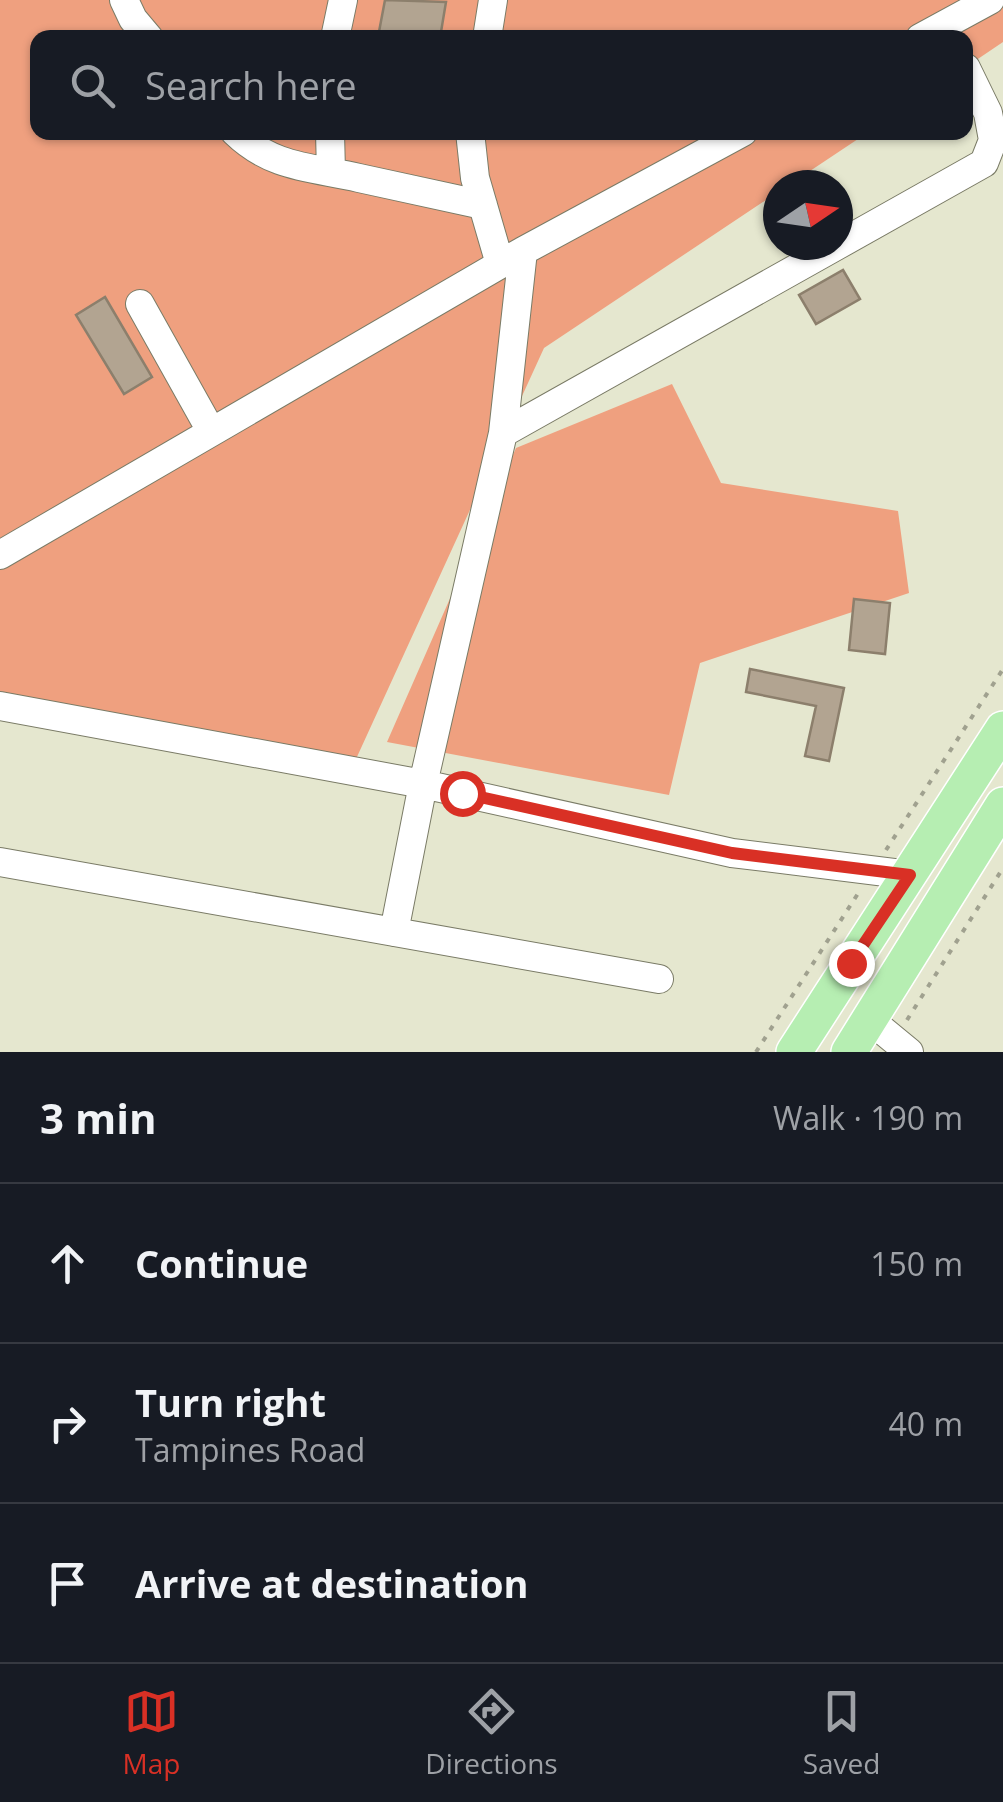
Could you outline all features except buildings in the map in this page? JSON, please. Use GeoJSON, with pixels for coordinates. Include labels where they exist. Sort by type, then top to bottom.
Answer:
{"type":"FeatureCollection","features":[{"type":"Feature","properties":{"kind":"main road"},"geometry":{"type":"LineString","coordinates":[[794,1052],[1003,729]]}},
{"type":"Feature","properties":{"kind":"main road"},"geometry":{"type":"LineString","coordinates":[[849,1052],[891,1037],[993,841],[1003,805]]}},
{"type":"Feature","properties":{"kind":"lane"},"geometry":{"type":"LineString","coordinates":[[124,0],[142,30]]}},
{"type":"Feature","properties":{"kind":"lane"},"geometry":{"type":"LineString","coordinates":[[337,30],[343,0]]}},
{"type":"Feature","properties":{"kind":"lane"},"geometry":{"type":"LineString","coordinates":[[488,30],[494,0]]}},
{"type":"Feature","properties":{"kind":"lane"},"geometry":{"type":"LineString","coordinates":[[943,30],[990,0]]}},
{"type":"Feature","properties":{"kind":"lane"},"geometry":{"type":"LineString","coordinates":[[853,237],[984,163],[993,140],[988,113],[973,82]]}},
{"type":"Feature","properties":{"kind":"lane"},"geometry":{"type":"LineString","coordinates":[[243,140],[254,150],[296,168],[483,205]]}},
{"type":"Feature","properties":{"kind":"lane"},"geometry":{"type":"LineString","coordinates":[[330,140],[331,172]]}},
{"type":"Feature","properties":{"kind":"lane"},"geometry":{"type":"LineString","coordinates":[[394,932],[423,784],[503,433],[511,257],[483,205],[471,140]]}},
{"type":"Feature","properties":{"kind":"lane"},"geometry":{"type":"LineString","coordinates":[[0,555],[511,257],[728,140]]}},
{"type":"Feature","properties":{"kind":"lane"},"geometry":{"type":"LineString","coordinates":[[503,433],[811,260]]}},
{"type":"Feature","properties":{"kind":"lane"},"geometry":{"type":"LineString","coordinates":[[140,304],[211,431]]}},
{"type":"Feature","properties":{"kind":"lane"},"geometry":{"type":"LineString","coordinates":[[0,706],[423,784],[732,853],[910,875]]}},
{"type":"Feature","properties":{"kind":"lane"},"geometry":{"type":"LineString","coordinates":[[0,862],[660,979]]}},
{"type":"Feature","properties":{"kind":"path"},"geometry":{"type":"LineString","coordinates":[[756,1052],[1003,669]]}},
{"type":"Feature","properties":{"kind":"path"},"geometry":{"type":"LineString","coordinates":[[891,1037],[1003,868]]}},
{"type":"Feature","properties":{"kind":"shaded area"},"geometry":{"type":"Polygon","coordinates":[[[0,0],[1003,0],[1003,42],[973,62],[973,30],[30,30],[30,140],[856,140],[812,170],[763,170],[763,202],[544,348],[356,759],[0,696],[0,0]]]}},
{"type":"Feature","properties":{"kind":"shaded area"},"geometry":{"type":"Polygon","coordinates":[[[672,384],[721,483],[898,511],[909,593],[700,663],[669,795],[387,742],[516,448],[672,384]]]}},
{"type":"Feature","properties":{"kind":"route"},"geometry":{"type":"LineString","coordinates":[[462,793],[732,853],[910,875],[851,963]]}}]}
